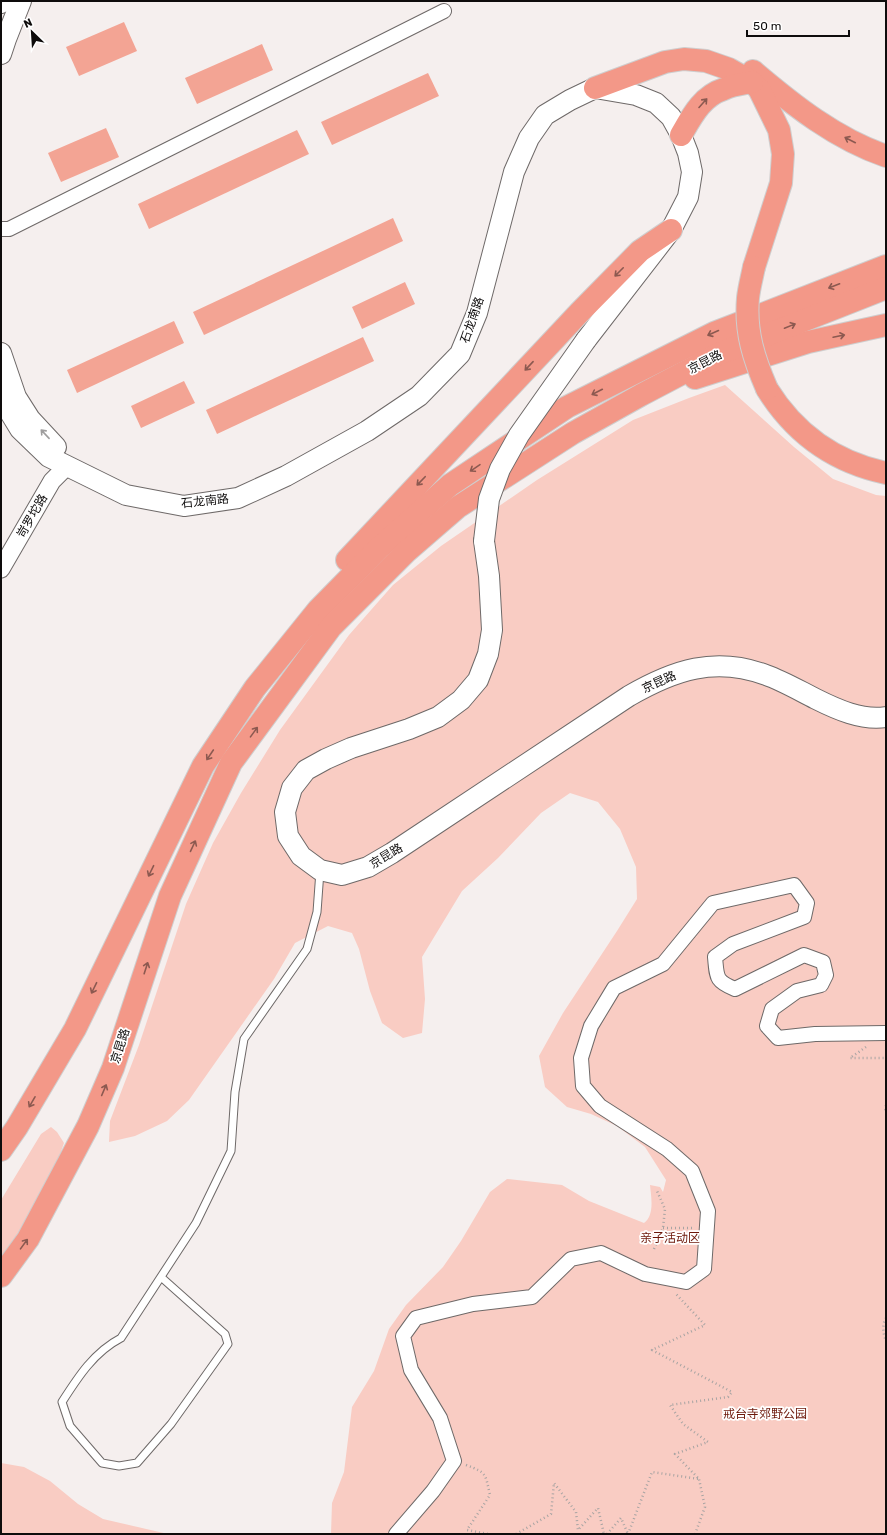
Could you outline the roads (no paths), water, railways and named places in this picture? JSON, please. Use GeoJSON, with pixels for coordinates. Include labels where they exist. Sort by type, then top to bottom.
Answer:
{"type":"FeatureCollection","features":[{"type":"Feature","properties":{"kind":"highway"},"geometry":{"type":"LineString","coordinates":[[595,88],[627,62],[662,50],[685,47],[706,50],[736,60],[752,70],[758,81],[817,121],[842,136],[874,152],[886,156]]}},
{"type":"Feature","properties":{"kind":"highway"},"geometry":{"type":"LineString","coordinates":[[681,135],[693,113],[707,98],[723,89],[758,81]]}},
{"type":"Feature","properties":{"kind":"highway"},"geometry":{"type":"LineString","coordinates":[[758,81],[758,89],[779,130],[783,154],[781,183],[760,269],[748,298],[748,333],[756,363],[772,386],[821,434],[852,451],[886,461]]}},
{"type":"Feature","properties":{"kind":"highway"},"geometry":{"type":"LineString","coordinates":[[256,688],[264,657],[308,602],[579,313],[640,251],[671,230]]}},
{"type":"Feature","properties":{"kind":"highway","name":"京昆路"},"geometry":{"type":"LineString","coordinates":[[1,1150],[17,1127],[75,1029],[203,766],[256,688],[318,610],[379,548],[450,485],[567,407],[707,336],[886,266]]}},
{"type":"Feature","properties":{"kind":"highway","name":"京昆路"},"geometry":{"type":"LineString","coordinates":[[1,1276],[28,1239],[88,1126],[113,1068],[170,896],[231,763],[331,627],[406,552],[458,507],[573,433],[721,353],[886,288]]}},
{"type":"Feature","properties":{"kind":"highway"},"geometry":{"type":"LineString","coordinates":[[641,395],[808,342],[886,326]]}},
{"type":"Feature","properties":{"kind":"highway"},"geometry":{"type":"LineString","coordinates":[[772,386],[785,415],[814,442],[848,462],[886,473]]}},
{"type":"Feature","properties":{"kind":"main road"},"geometry":{"type":"LineString","coordinates":[[1,54],[21,1]]}},
{"type":"Feature","properties":{"kind":"main road"},"geometry":{"type":"LineString","coordinates":[[595,88],[636,95],[656,102],[671,117],[681,135],[688,153],[692,172],[688,197],[671,230]]}},
{"type":"Feature","properties":{"kind":"main road","name":"石龙南路"},"geometry":{"type":"LineString","coordinates":[[1,394],[20,429],[49,457],[126,495],[184,506],[238,498],[286,476],[354,438],[419,396],[460,354],[477,313],[514,172],[530,138],[545,115],[570,100],[595,88]]}},
{"type":"Feature","properties":{"kind":"main road","name":"京昆路"},"geometry":{"type":"LineString","coordinates":[[671,230],[586,340],[519,435],[500,469],[489,499],[484,541],[489,576],[492,630],[488,654],[478,680],[461,700],[438,717],[409,729],[351,748],[306,770],[292,788],[285,812],[288,836],[301,856],[320,870],[342,874],[368,867],[392,853],[629,696],[652,683],[688,669],[708,667],[745,669],[766,675],[847,712],[869,717],[886,717]]}},
{"type":"Feature","properties":{"kind":"main road"},"geometry":{"type":"LineString","coordinates":[[1,353],[16,397],[30,419],[55,446],[67,466]]}},
{"type":"Feature","properties":{"kind":"street"},"geometry":{"type":"LineString","coordinates":[[1,229],[10,229],[444,11]]}},
{"type":"Feature","properties":{"kind":"street","name":"岢罗坨路"},"geometry":{"type":"LineString","coordinates":[[1,570],[52,481],[67,466]]}},
{"type":"Feature","properties":{"kind":"street"},"geometry":{"type":"LineString","coordinates":[[396,1534],[433,1492],[454,1461],[440,1418],[410,1370],[403,1336],[416,1318],[473,1304],[532,1297],[572,1259],[601,1253],[645,1274],[686,1282],[704,1269],[708,1211],[692,1171],[667,1149],[600,1106],[582,1086],[581,1058],[591,1026],[614,988],[663,964],[714,903],[794,885],[807,903],[804,917],[732,944],[715,957],[717,977],[723,984],[735,989],[804,955],[823,962],[826,974],[821,985],[797,991],[772,1009],[767,1026],[778,1038],[815,1034],[885,1033]]}},
{"type":"Feature","properties":{"kind":"lane"},"geometry":{"type":"LineString","coordinates":[[161,1276],[225,1334],[228,1344],[171,1424],[137,1463],[119,1466],[102,1463],[70,1426],[62,1402],[85,1367],[109,1344],[121,1338],[161,1276],[196,1223],[231,1151],[235,1092],[244,1039],[307,949],[317,912],[320,870]]}},
{"type":"Feature","properties":{"kind":"park label","name":"亲子活动区"},"geometry":{"type":"Point","coordinates":[670,1238]}},
{"type":"Feature","properties":{"kind":"park label","name":"戒台寺郊野公园"},"geometry":{"type":"Point","coordinates":[765,1414]}}]}
